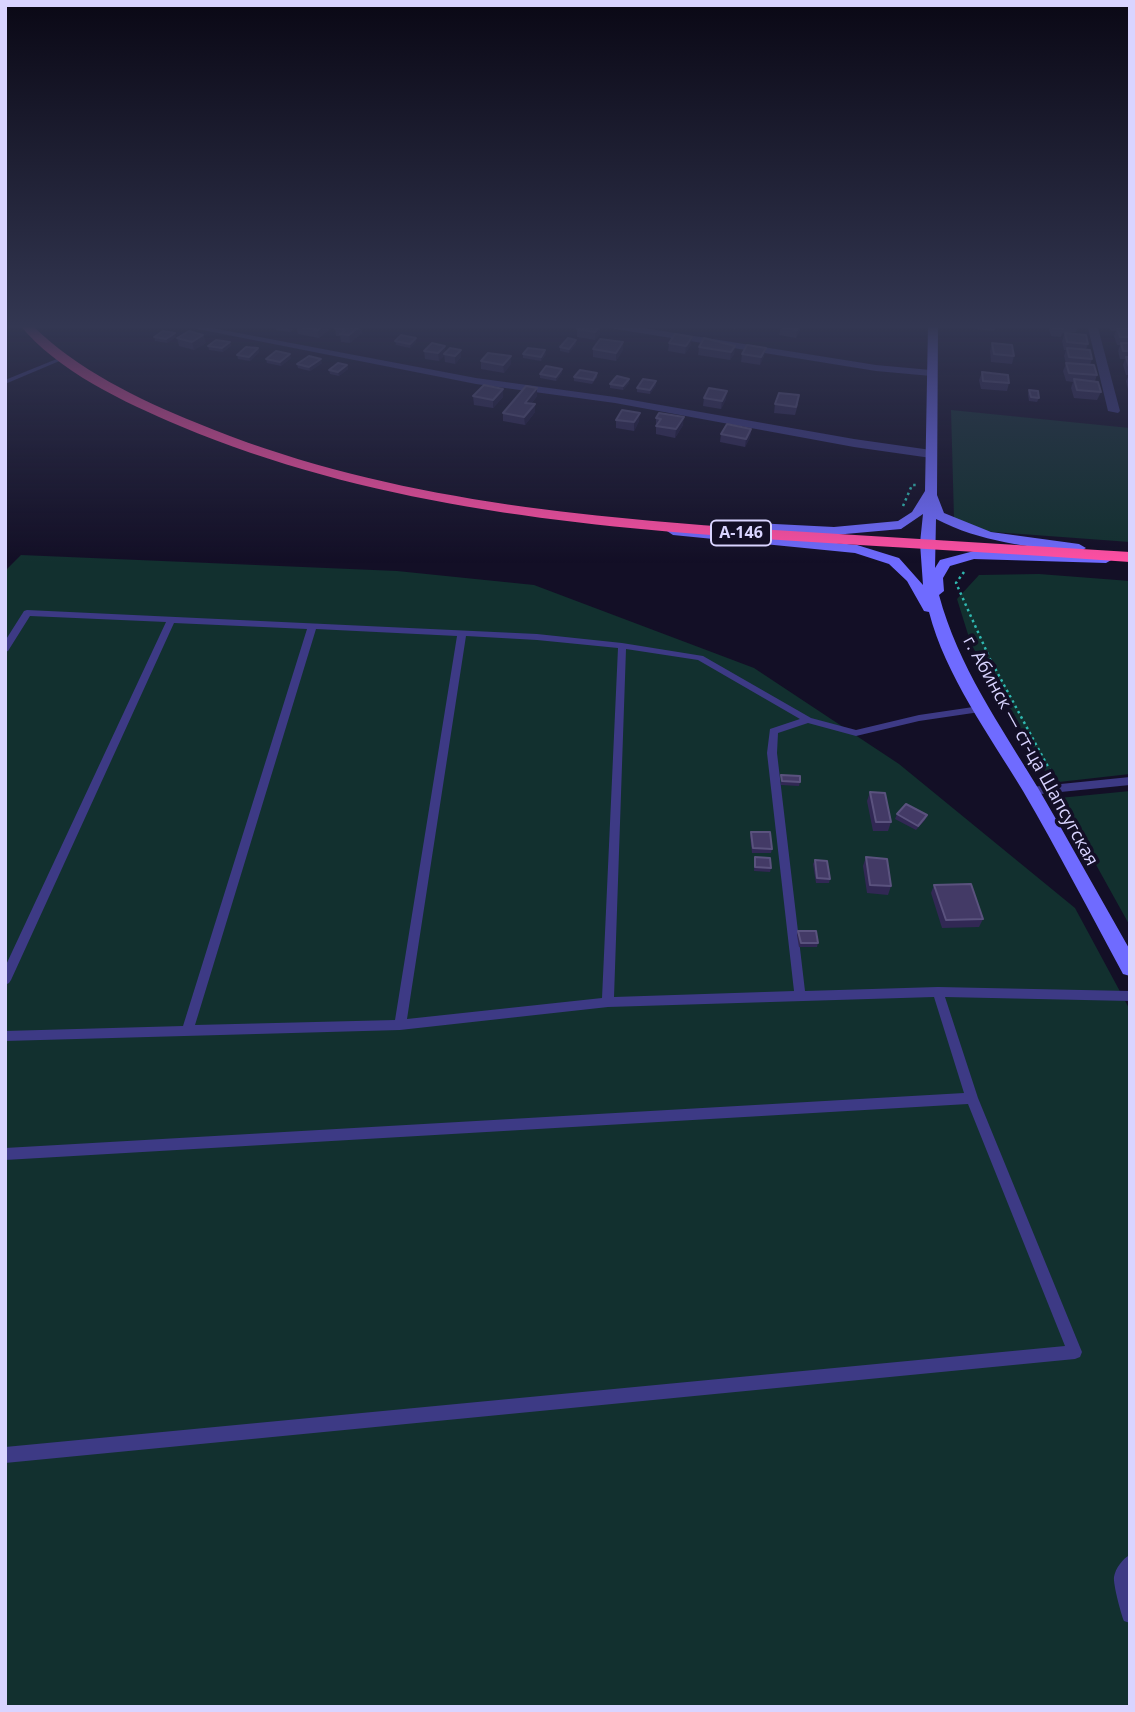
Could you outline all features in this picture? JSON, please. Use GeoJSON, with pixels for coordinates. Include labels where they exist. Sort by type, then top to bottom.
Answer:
{"type":"FeatureCollection","features":[{"type":"Feature","properties":{"kind":"highway","name":"А-146"},"geometry":{"type":"LineString","coordinates":[[140,404],[220,440],[288,464],[444,500],[556,517],[787,537],[927,543],[1130,557]]}},
{"type":"Feature","properties":{"kind":"main road","name":"г. Абинск — ст-ца Шапсугская"},"geometry":{"type":"LineString","coordinates":[[931,404],[931,488],[927,543],[930,588],[941,630],[980,709],[1031,791],[1130,968]]}},
{"type":"Feature","properties":{"kind":"main road"},"geometry":{"type":"LineString","coordinates":[[556,517],[847,530],[901,525],[917,514],[931,488]]}},
{"type":"Feature","properties":{"kind":"main road"},"geometry":{"type":"LineString","coordinates":[[931,488],[938,515],[957,526],[1008,540],[1130,557]]}},
{"type":"Feature","properties":{"kind":"main road"},"geometry":{"type":"LineString","coordinates":[[556,517],[857,549],[894,561],[913,579],[941,630]]}},
{"type":"Feature","properties":{"kind":"main road"},"geometry":{"type":"LineString","coordinates":[[941,630],[936,578],[945,563],[974,555],[1130,557]]}},
{"type":"Feature","properties":{"kind":"street"},"geometry":{"type":"LineString","coordinates":[[637,404],[931,454]]}},
{"type":"Feature","properties":{"kind":"street"},"geometry":{"type":"LineString","coordinates":[[1112,404],[1114,411]]}},
{"type":"Feature","properties":{"kind":"lane"},"geometry":{"type":"LineString","coordinates":[[5,649],[27,614],[537,637],[701,658],[808,720],[856,733],[919,718],[980,709]]}},
{"type":"Feature","properties":{"kind":"lane"},"geometry":{"type":"LineString","coordinates":[[5,980],[171,620]]}},
{"type":"Feature","properties":{"kind":"lane"},"geometry":{"type":"LineString","coordinates":[[187,1031],[312,627]]}},
{"type":"Feature","properties":{"kind":"lane"},"geometry":{"type":"LineString","coordinates":[[400,1025],[461,634]]}},
{"type":"Feature","properties":{"kind":"lane"},"geometry":{"type":"LineString","coordinates":[[608,1002],[622,646]]}},
{"type":"Feature","properties":{"kind":"lane"},"geometry":{"type":"LineString","coordinates":[[800,996],[772,752],[774,731],[808,720]]}},
{"type":"Feature","properties":{"kind":"lane"},"geometry":{"type":"LineString","coordinates":[[1031,791],[1130,781]]}},
{"type":"Feature","properties":{"kind":"lane"},"geometry":{"type":"LineString","coordinates":[[5,1036],[400,1025],[608,1002],[938,992],[1130,996]]}},
{"type":"Feature","properties":{"kind":"lane"},"geometry":{"type":"LineString","coordinates":[[5,1454],[1075,1352],[972,1098],[938,992]]}},
{"type":"Feature","properties":{"kind":"lane"},"geometry":{"type":"LineString","coordinates":[[5,1154],[972,1098]]}},
{"type":"Feature","properties":{"kind":"lane"},"geometry":{"type":"LineString","coordinates":[[1130,1563],[1122,1577],[1130,1615]]}},
{"type":"Feature","properties":{"kind":"path"},"geometry":{"type":"LineString","coordinates":[[973,567],[964,571],[956,583],[990,659],[1058,788],[1078,838]]}},
{"type":"Feature","properties":{"kind":"green space"},"geometry":{"type":"Polygon","coordinates":[[[951,410],[1130,428],[1130,542],[980,531],[954,518],[951,410]]]}},
{"type":"Feature","properties":{"kind":"green space"},"geometry":{"type":"Polygon","coordinates":[[[21,555],[397,571],[534,585],[754,668],[899,764],[1075,908],[1130,1010],[1130,1707],[5,1707],[5,571],[21,555]]]}},
{"type":"Feature","properties":{"kind":"green space"},"geometry":{"type":"Polygon","coordinates":[[[1039,574],[1130,581],[1130,774],[1059,782],[1046,773],[971,644],[957,599],[979,575],[1039,574]]]}},
{"type":"Feature","properties":{"kind":"green space"},"geometry":{"type":"Polygon","coordinates":[[[1130,791],[1130,926],[1059,798],[1130,791]]]}},
{"type":"Feature","properties":{"kind":"building"},"geometry":{"type":"Polygon","coordinates":[[[511,404],[535,404],[524,417],[503,413],[511,404]]]}},
{"type":"Feature","properties":{"kind":"building"},"geometry":{"type":"Polygon","coordinates":[[[775,404],[797,404],[796,407],[775,404]]]}},
{"type":"Feature","properties":{"kind":"building"},"geometry":{"type":"Polygon","coordinates":[[[622,410],[640,413],[634,422],[616,420],[622,410]]]}},
{"type":"Feature","properties":{"kind":"building"},"geometry":{"type":"Polygon","coordinates":[[[659,413],[684,417],[676,429],[656,426],[661,419],[656,418],[659,413]]]}},
{"type":"Feature","properties":{"kind":"building"},"geometry":{"type":"Polygon","coordinates":[[[727,424],[751,429],[746,439],[721,434],[727,424]]]}},
{"type":"Feature","properties":{"kind":"building"},"geometry":{"type":"Polygon","coordinates":[[[781,775],[800,776],[800,782],[782,781],[781,775]]]}},
{"type":"Feature","properties":{"kind":"building"},"geometry":{"type":"Polygon","coordinates":[[[870,792],[885,793],[891,822],[876,822],[870,792]]]}},
{"type":"Feature","properties":{"kind":"building"},"geometry":{"type":"Polygon","coordinates":[[[906,804],[927,815],[918,826],[897,814],[906,804]]]}},
{"type":"Feature","properties":{"kind":"building"},"geometry":{"type":"Polygon","coordinates":[[[751,832],[770,832],[772,849],[753,848],[751,832]]]}},
{"type":"Feature","properties":{"kind":"building"},"geometry":{"type":"Polygon","coordinates":[[[755,857],[770,858],[771,868],[755,867],[755,857]]]}},
{"type":"Feature","properties":{"kind":"building"},"geometry":{"type":"Polygon","coordinates":[[[866,857],[887,859],[891,886],[870,885],[866,857]]]}},
{"type":"Feature","properties":{"kind":"building"},"geometry":{"type":"Polygon","coordinates":[[[815,860],[827,861],[830,879],[817,878],[815,860]]]}},
{"type":"Feature","properties":{"kind":"building"},"geometry":{"type":"Polygon","coordinates":[[[971,884],[983,919],[946,920],[934,885],[971,884]]]}},
{"type":"Feature","properties":{"kind":"building"},"geometry":{"type":"Polygon","coordinates":[[[798,931],[816,931],[818,943],[801,943],[798,931]]]}}]}
